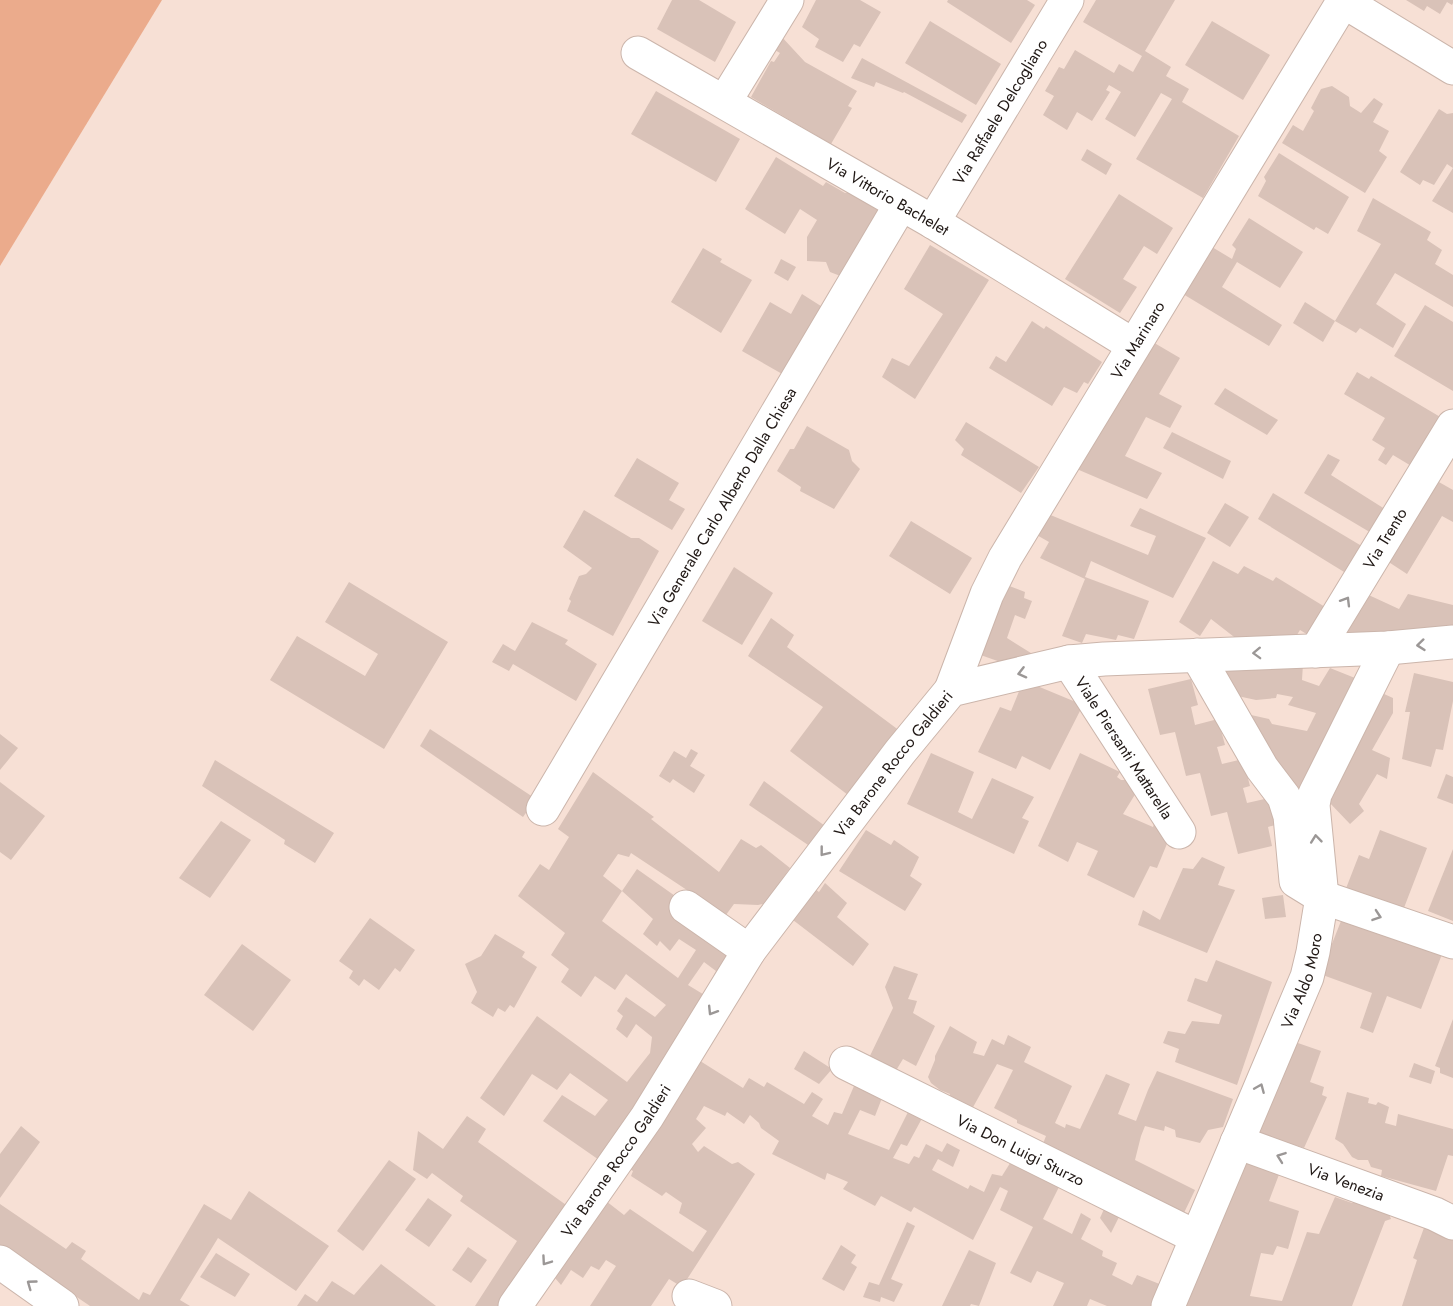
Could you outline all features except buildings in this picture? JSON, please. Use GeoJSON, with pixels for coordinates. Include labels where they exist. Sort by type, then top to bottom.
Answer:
{"type":"FeatureCollection","features":[{"type":"Feature","properties":{"kind":"street"},"geometry":{"type":"LineString","coordinates":[[725,101],[787,0]]}},
{"type":"Feature","properties":{"kind":"street","name":"Via Raffaele Delcogliano"},"geometry":{"type":"LineString","coordinates":[[933,222],[1067,0]]}},
{"type":"Feature","properties":{"kind":"street"},"geometry":{"type":"LineString","coordinates":[[1344,1],[1453,68]]}},
{"type":"Feature","properties":{"kind":"street","name":"Via Marinaro"},"geometry":{"type":"LineString","coordinates":[[951,690],[983,604],[1005,558],[1344,1]]}},
{"type":"Feature","properties":{"kind":"street","name":"Via Vittorio Bachelet"},"geometry":{"type":"LineString","coordinates":[[638,52],[933,222],[1133,345]]}},
{"type":"Feature","properties":{"kind":"street","name":"Via Generale Carlo Alberto Dalla Chiesa"},"geometry":{"type":"LineString","coordinates":[[543,809],[901,204]]}},
{"type":"Feature","properties":{"kind":"street","name":"Via Trento"},"geometry":{"type":"LineString","coordinates":[[1316,651],[1453,426]]}},
{"type":"Feature","properties":{"kind":"street","name":"Via Barone Rocco Galdieri"},"geometry":{"type":"LineString","coordinates":[[515,1306],[647,1117],[749,951],[900,752],[951,690],[1069,662],[1388,648],[1453,642]]}},
{"type":"Feature","properties":{"kind":"street","name":"Via Aldo Moro"},"geometry":{"type":"LineString","coordinates":[[1168,1306],[1306,977],[1313,952],[1322,897],[1315,826],[1315,795],[1388,648]]}},
{"type":"Feature","properties":{"kind":"street"},"geometry":{"type":"LineString","coordinates":[[1197,655],[1262,768],[1284,797],[1290,816],[1296,880],[1322,897],[1453,942]]}},
{"type":"Feature","properties":{"kind":"street","name":"Viale Piersanti Mattarella"},"geometry":{"type":"LineString","coordinates":[[1069,662],[1179,832]]}},
{"type":"Feature","properties":{"kind":"street"},"geometry":{"type":"LineString","coordinates":[[686,907],[749,951]]}},
{"type":"Feature","properties":{"kind":"street","name":"Via Don Luigi Sturzo"},"geometry":{"type":"LineString","coordinates":[[846,1063],[1196,1237]]}},
{"type":"Feature","properties":{"kind":"street","name":"Via Venezia"},"geometry":{"type":"LineString","coordinates":[[1238,1142],[1435,1214],[1453,1223]]}},
{"type":"Feature","properties":{"kind":"street"},"geometry":{"type":"LineString","coordinates":[[0,1262],[62,1306]]}},
{"type":"Feature","properties":{"kind":"shaded area"},"geometry":{"type":"Polygon","coordinates":[[[0,0],[162,0],[0,266],[0,0]]]}}]}
